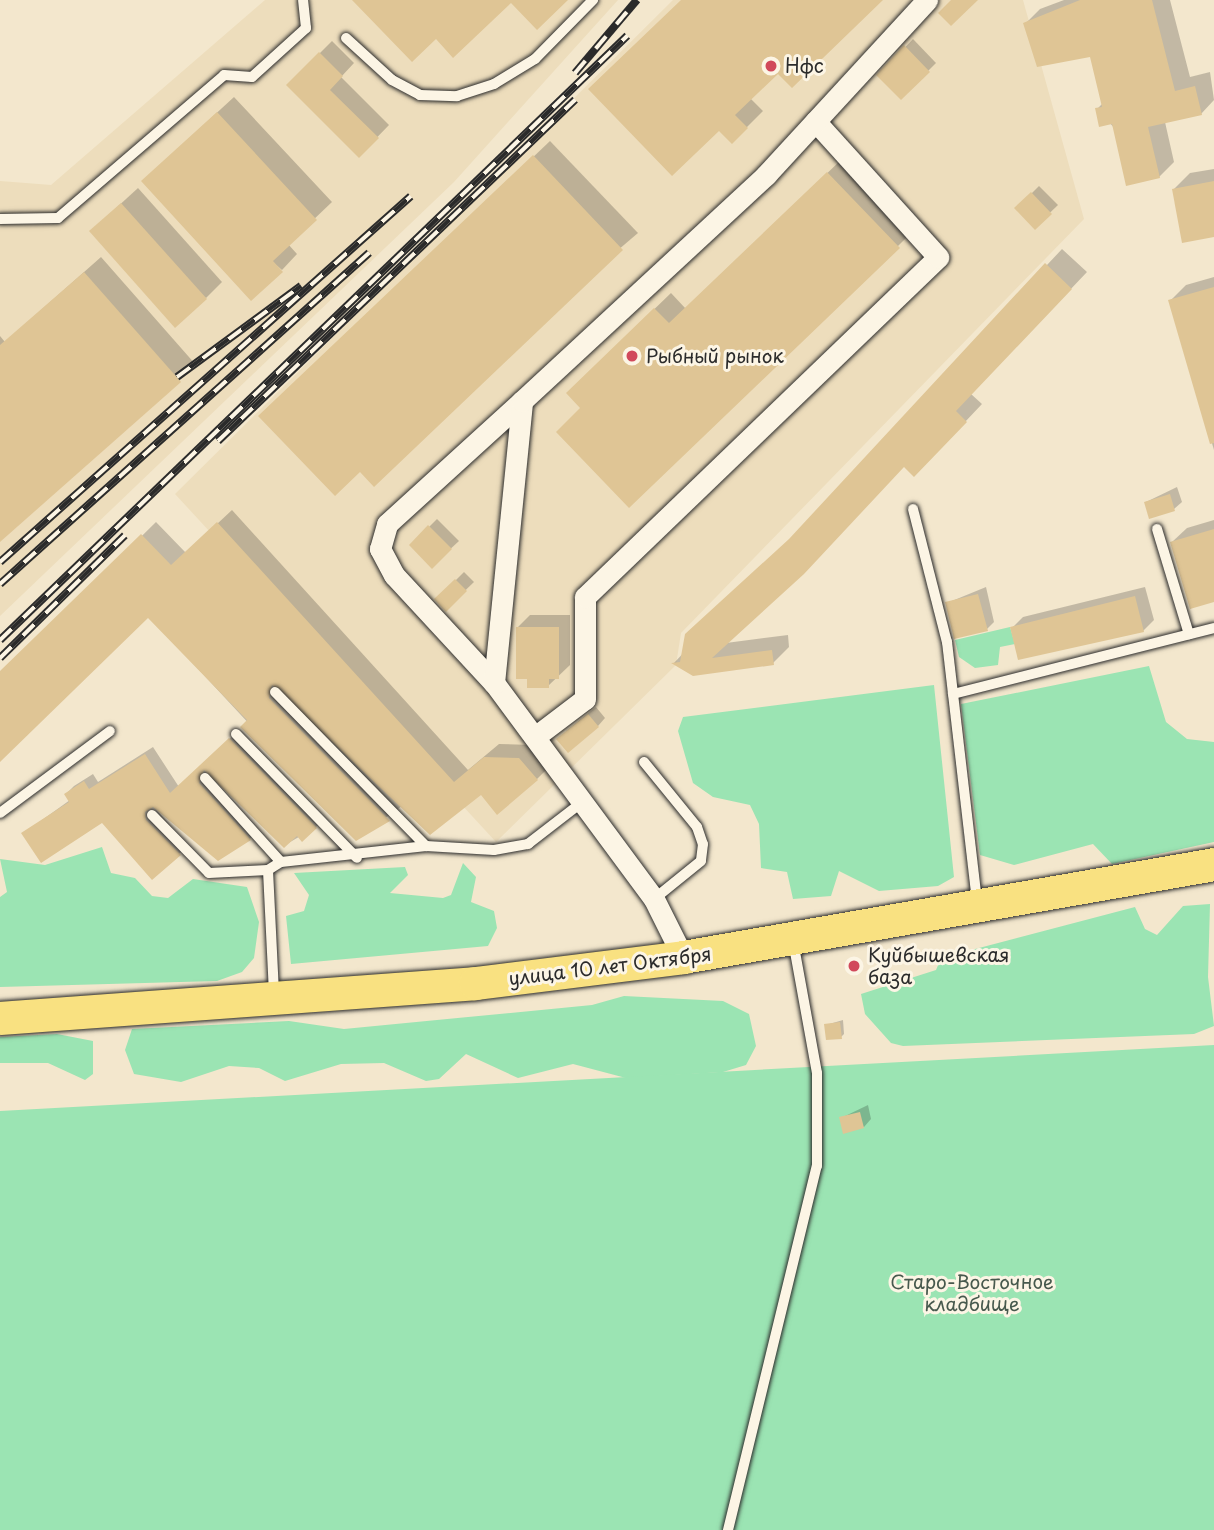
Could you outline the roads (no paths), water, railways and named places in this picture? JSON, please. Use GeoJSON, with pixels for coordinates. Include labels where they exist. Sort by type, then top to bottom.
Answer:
{"type":"FeatureCollection","features":[{"type":"Feature","properties":{"kind":"main road","name":"улица 10 лет Октября"},"geometry":{"type":"LineString","coordinates":[[0,1018],[274,1000],[683,957],[978,908],[1214,864]]}},
{"type":"Feature","properties":{"kind":"street"},"geometry":{"type":"LineString","coordinates":[[683,957],[654,899],[585,800],[494,683],[394,575],[380,549],[387,524],[522,401],[815,121],[927,0]]}},
{"type":"Feature","properties":{"kind":"street"},"geometry":{"type":"LineString","coordinates":[[536,736],[585,699],[585,597],[938,257],[815,121]]}},
{"type":"Feature","properties":{"kind":"street"},"geometry":{"type":"LineString","coordinates":[[494,683],[522,401]]}},
{"type":"Feature","properties":{"kind":"lane"},"geometry":{"type":"LineString","coordinates":[[0,219],[58,218],[224,75],[253,77],[306,28],[303,0]]}},
{"type":"Feature","properties":{"kind":"lane"},"geometry":{"type":"LineString","coordinates":[[346,38],[401,85],[420,95],[457,96],[494,84],[535,59],[593,0]]}},
{"type":"Feature","properties":{"kind":"lane"},"geometry":{"type":"LineString","coordinates":[[913,509],[947,642],[978,908]]}},
{"type":"Feature","properties":{"kind":"lane"},"geometry":{"type":"LineString","coordinates":[[1157,528],[1189,634]]}},
{"type":"Feature","properties":{"kind":"lane"},"geometry":{"type":"LineString","coordinates":[[953,694],[1214,628]]}},
{"type":"Feature","properties":{"kind":"lane"},"geometry":{"type":"LineString","coordinates":[[275,692],[426,846]]}},
{"type":"Feature","properties":{"kind":"lane"},"geometry":{"type":"LineString","coordinates":[[0,813],[110,732]]}},
{"type":"Feature","properties":{"kind":"lane"},"geometry":{"type":"LineString","coordinates":[[236,734],[357,858]]}},
{"type":"Feature","properties":{"kind":"lane"},"geometry":{"type":"LineString","coordinates":[[644,762],[697,827],[703,844],[701,861],[654,899]]}},
{"type":"Feature","properties":{"kind":"lane"},"geometry":{"type":"LineString","coordinates":[[205,778],[281,862]]}},
{"type":"Feature","properties":{"kind":"lane"},"geometry":{"type":"LineString","coordinates":[[152,815],[209,873],[268,870],[281,862],[357,858],[426,846],[495,850],[528,844],[585,800]]}},
{"type":"Feature","properties":{"kind":"lane"},"geometry":{"type":"LineString","coordinates":[[268,870],[274,1000]]}},
{"type":"Feature","properties":{"kind":"lane"},"geometry":{"type":"LineString","coordinates":[[728,1530],[817,1166],[817,1073],[792,940]]}},
{"type":"Feature","properties":{"kind":"railway"},"geometry":{"type":"LineString","coordinates":[[575,73],[637,0]]}},
{"type":"Feature","properties":{"kind":"railway"},"geometry":{"type":"LineString","coordinates":[[0,640],[627,36]]}},
{"type":"Feature","properties":{"kind":"railway"},"geometry":{"type":"LineString","coordinates":[[218,441],[575,100]]}},
{"type":"Feature","properties":{"kind":"railway"},"geometry":{"type":"LineString","coordinates":[[0,562],[411,196]]}},
{"type":"Feature","properties":{"kind":"railway"},"geometry":{"type":"LineString","coordinates":[[0,584],[369,253]]}},
{"type":"Feature","properties":{"kind":"railway"},"geometry":{"type":"LineString","coordinates":[[177,377],[301,286]]}},
{"type":"Feature","properties":{"kind":"railway"},"geometry":{"type":"LineString","coordinates":[[0,658],[125,535]]}},
{"type":"Feature","properties":{"kind":"place","name":"Нфс"},"geometry":{"type":"Point","coordinates":[771,66]}},
{"type":"Feature","properties":{"kind":"place","name":"Рыбный рынок"},"geometry":{"type":"Point","coordinates":[632,356]}},
{"type":"Feature","properties":{"kind":"place","name":"Куйбышевская база"},"geometry":{"type":"Point","coordinates":[854,966]}},
{"type":"Feature","properties":{"kind":"park label","name":"Старо-Восточное кладбище"},"geometry":{"type":"Point","coordinates":[972,1293]}}]}
